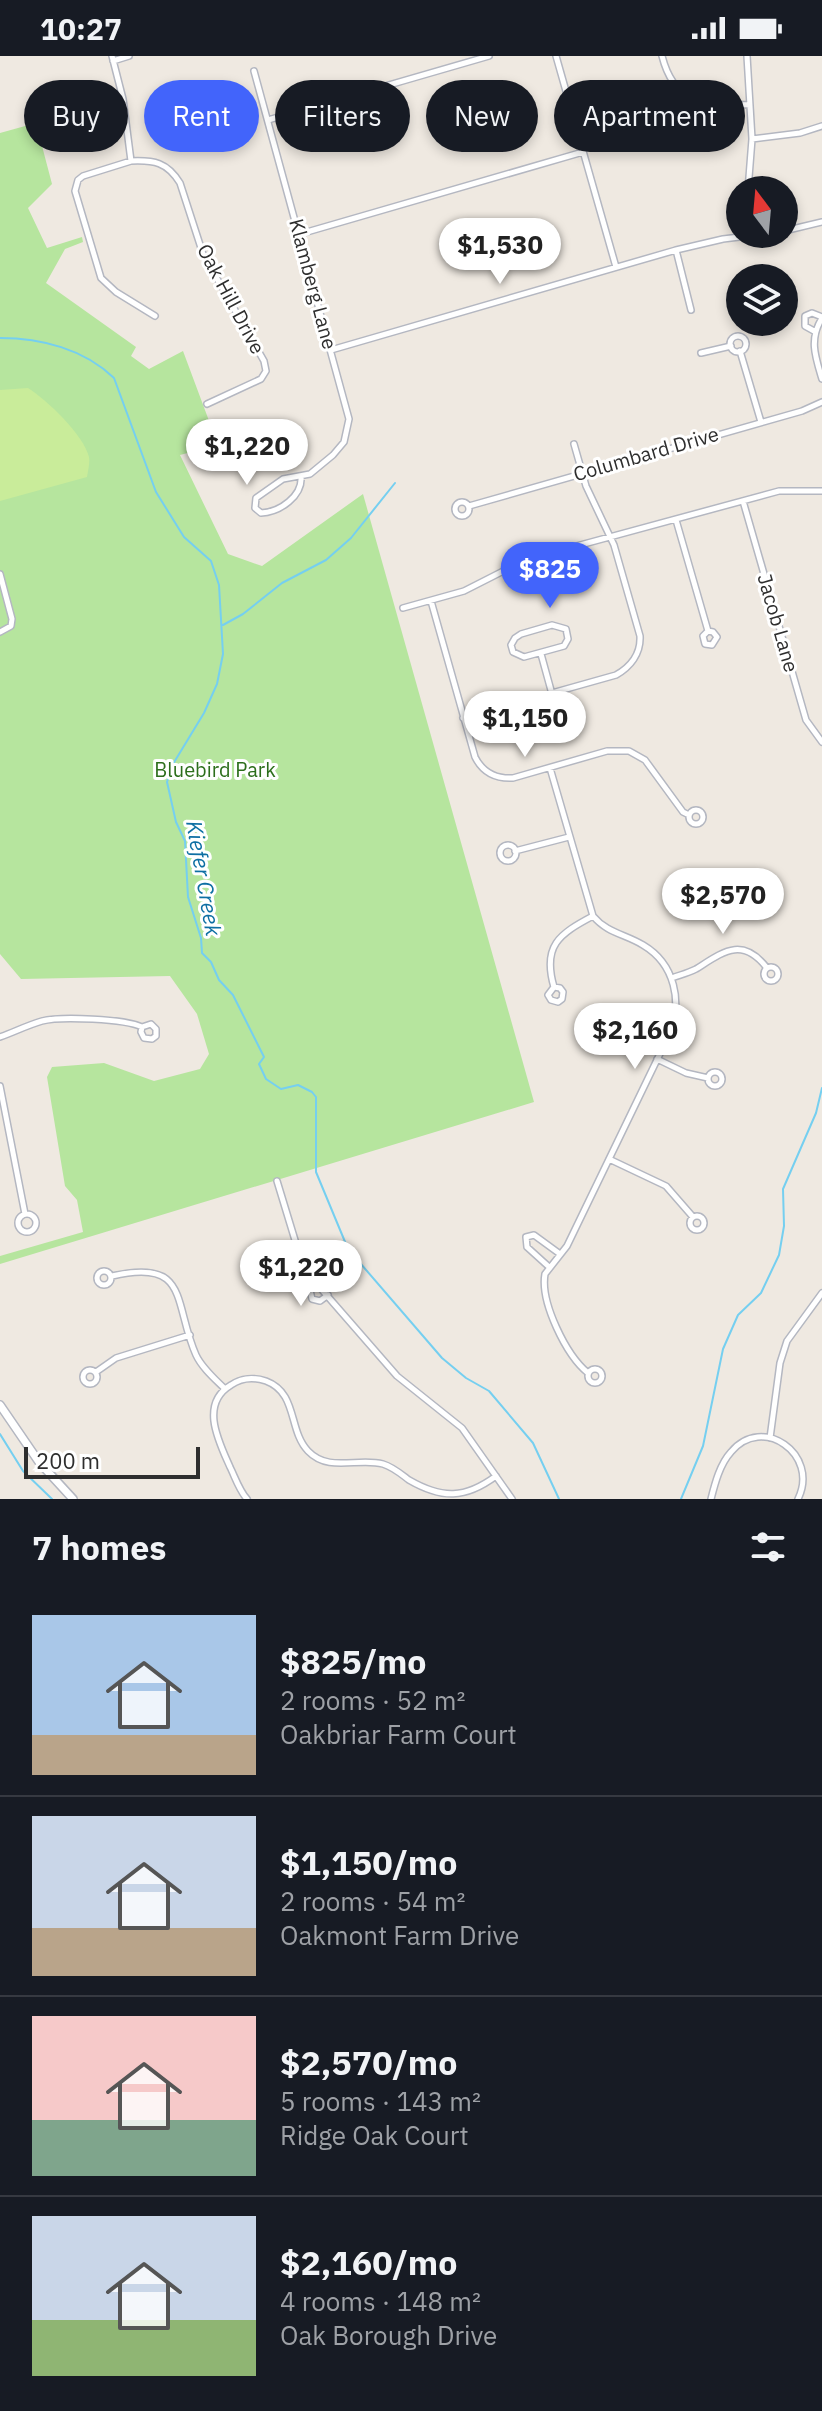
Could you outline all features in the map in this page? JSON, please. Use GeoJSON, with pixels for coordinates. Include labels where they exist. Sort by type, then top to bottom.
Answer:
{"type":"FeatureCollection","features":[{"type":"Feature","properties":{"kind":"street"},"geometry":{"type":"LineString","coordinates":[[129,56],[112,58],[123,99],[131,161],[83,176],[78,180],[75,191],[101,278],[116,292],[155,316]]}},
{"type":"Feature","properties":{"kind":"street"},"geometry":{"type":"LineString","coordinates":[[268,120],[489,56]]}},
{"type":"Feature","properties":{"kind":"street"},"geometry":{"type":"LineString","coordinates":[[556,56],[563,80]]}},
{"type":"Feature","properties":{"kind":"street"},"geometry":{"type":"LineString","coordinates":[[662,56],[673,84],[688,98],[702,103],[750,105]]}},
{"type":"Feature","properties":{"kind":"street"},"geometry":{"type":"LineString","coordinates":[[747,56],[752,139],[749,176]]}},
{"type":"Feature","properties":{"kind":"street","name":"Klamberg Lane"},"geometry":{"type":"LineString","coordinates":[[254,71],[349,414],[344,442],[333,455],[310,474],[283,479],[256,498],[255,508],[261,513],[274,511],[297,494],[301,476]]}},
{"type":"Feature","properties":{"kind":"street"},"geometry":{"type":"LineString","coordinates":[[752,139],[800,133],[822,126]]}},
{"type":"Feature","properties":{"kind":"street"},"geometry":{"type":"LineString","coordinates":[[300,234],[583,152],[616,267]]}},
{"type":"Feature","properties":{"kind":"street","name":"Oak Hill Drive"},"geometry":{"type":"LineString","coordinates":[[131,161],[158,161],[180,183],[203,254],[264,361],[266,371],[261,379],[207,404]]}},
{"type":"Feature","properties":{"kind":"street"},"geometry":{"type":"LineString","coordinates":[[798,228],[822,222]]}},
{"type":"Feature","properties":{"kind":"street"},"geometry":{"type":"LineString","coordinates":[[331,350],[676,250],[726,239]]}},
{"type":"Feature","properties":{"kind":"street"},"geometry":{"type":"LineString","coordinates":[[676,250],[691,310]]}},
{"type":"Feature","properties":{"kind":"street"},"geometry":{"type":"LineString","coordinates":[[814,331],[805,326],[805,316],[812,313],[822,317],[814,331],[813,347],[822,379]]}},
{"type":"Feature","properties":{"kind":"street"},"geometry":{"type":"LineString","coordinates":[[731,346],[732,339],[742,337],[746,346],[740,351]]}},
{"type":"Feature","properties":{"kind":"street"},"geometry":{"type":"LineString","coordinates":[[731,346],[740,351]]}},
{"type":"Feature","properties":{"kind":"street"},"geometry":{"type":"LineString","coordinates":[[701,353],[731,346]]}},
{"type":"Feature","properties":{"kind":"street"},"geometry":{"type":"LineString","coordinates":[[740,351],[761,422]]}},
{"type":"Feature","properties":{"kind":"street","name":"Columbard Drive"},"geometry":{"type":"LineString","coordinates":[[469,506],[822,402]]}},
{"type":"Feature","properties":{"kind":"street"},"geometry":{"type":"LineString","coordinates":[[463,718],[616,675],[629,665],[638,651],[640,636],[611,538],[582,472],[574,444]]}},
{"type":"Feature","properties":{"kind":"street"},"geometry":{"type":"LineString","coordinates":[[403,608],[464,591],[525,560],[779,491],[822,491]]}},
{"type":"Feature","properties":{"kind":"street","name":"Jacob Lane"},"geometry":{"type":"LineString","coordinates":[[743,501],[806,720],[822,742]]}},
{"type":"Feature","properties":{"kind":"street"},"geometry":{"type":"LineString","coordinates":[[676,520],[708,631]]}},
{"type":"Feature","properties":{"kind":"street"},"geometry":{"type":"LineString","coordinates":[[0,574],[12,619],[11,626],[0,632]]}},
{"type":"Feature","properties":{"kind":"street"},"geometry":{"type":"LineString","coordinates":[[431,601],[463,718],[475,757],[483,770],[503,779],[513,778],[607,751],[629,751],[645,760],[683,812],[689,815]]}},
{"type":"Feature","properties":{"kind":"street"},"geometry":{"type":"LineString","coordinates":[[552,625],[566,629],[568,639],[564,646],[541,654],[520,657],[513,652],[511,645],[521,634],[552,625]]}},
{"type":"Feature","properties":{"kind":"street"},"geometry":{"type":"LineString","coordinates":[[541,654],[552,694]]}},
{"type":"Feature","properties":{"kind":"street"},"geometry":{"type":"LineString","coordinates":[[550,768],[593,916],[603,927],[658,957],[672,978],[676,1011],[657,1059],[567,1246],[548,1266],[543,1282],[546,1299],[563,1339],[579,1366],[588,1373]]}},
{"type":"Feature","properties":{"kind":"street"},"geometry":{"type":"LineString","coordinates":[[515,851],[569,837]]}},
{"type":"Feature","properties":{"kind":"street"},"geometry":{"type":"LineString","coordinates":[[554,987],[549,960],[554,945],[570,929],[593,916]]}},
{"type":"Feature","properties":{"kind":"street"},"geometry":{"type":"LineString","coordinates":[[672,978],[692,971],[716,954],[731,949],[748,952],[767,968]]}},
{"type":"Feature","properties":{"kind":"street"},"geometry":{"type":"LineString","coordinates":[[0,1037],[50,1020],[129,1021],[142,1027]]}},
{"type":"Feature","properties":{"kind":"street"},"geometry":{"type":"LineString","coordinates":[[153,1025],[156,1036],[144,1038],[142,1027],[153,1025]]}},
{"type":"Feature","properties":{"kind":"street"},"geometry":{"type":"LineString","coordinates":[[657,1059],[686,1073],[708,1078]]}},
{"type":"Feature","properties":{"kind":"street"},"geometry":{"type":"LineString","coordinates":[[0,1086],[3,1115],[25,1214]]}},
{"type":"Feature","properties":{"kind":"street"},"geometry":{"type":"LineString","coordinates":[[609,1159],[666,1186],[693,1217]]}},
{"type":"Feature","properties":{"kind":"street"},"geometry":{"type":"LineString","coordinates":[[277,1181],[298,1250],[316,1283],[397,1376],[462,1428],[512,1499]]}},
{"type":"Feature","properties":{"kind":"street"},"geometry":{"type":"LineString","coordinates":[[548,1266],[527,1247],[526,1237],[534,1235],[560,1254]]}},
{"type":"Feature","properties":{"kind":"street"},"geometry":{"type":"LineString","coordinates":[[112,1276],[145,1271],[163,1277],[175,1289],[201,1363],[225,1389]]}},
{"type":"Feature","properties":{"kind":"street"},"geometry":{"type":"LineString","coordinates":[[316,1283],[310,1290],[312,1299],[320,1301],[328,1295]]}},
{"type":"Feature","properties":{"kind":"street"},"geometry":{"type":"LineString","coordinates":[[770,1438],[780,1363],[787,1341],[822,1293]]}},
{"type":"Feature","properties":{"kind":"street"},"geometry":{"type":"LineString","coordinates":[[96,1372],[116,1358],[190,1335]]}},
{"type":"Feature","properties":{"kind":"street"},"geometry":{"type":"LineString","coordinates":[[247,1499],[213,1427],[215,1406],[225,1389],[240,1380],[254,1378],[279,1389],[288,1401],[305,1449],[319,1460],[337,1464],[375,1462],[386,1465],[437,1496],[467,1495],[496,1476]]}},
{"type":"Feature","properties":{"kind":"street"},"geometry":{"type":"LineString","coordinates":[[0,1405],[39,1462],[73,1499]]}},
{"type":"Feature","properties":{"kind":"street"},"geometry":{"type":"LineString","coordinates":[[711,1499],[730,1452],[743,1442],[770,1438],[788,1446],[798,1458],[804,1480],[798,1499]]}},
{"type":"Feature","properties":{"kind":"green space","name":"Bluebird Park"},"geometry":{"type":"Polygon","coordinates":[[[24,126],[24,152],[44,152],[52,184],[28,208],[47,248],[82,237],[83,242],[65,249],[46,283],[136,347],[131,356],[149,369],[183,351],[218,445],[180,455],[228,554],[262,566],[363,494],[534,1102],[0,1264],[0,1256],[83,1232],[77,1200],[65,1186],[47,1077],[52,1067],[104,1063],[154,1081],[200,1069],[209,1054],[197,1014],[170,976],[21,979],[0,954],[0,133],[24,126]]]}},
{"type":"Feature","properties":{"kind":"green space"},"geometry":{"type":"Polygon","coordinates":[[[28,388],[54,409],[86,448],[89,457],[87,477],[0,501],[0,390],[28,388]]]}},
{"type":"Feature","properties":{"kind":"waterway","name":"Kiefer Creek"},"geometry":{"type":"LineString","coordinates":[[0,338],[31,340],[61,347],[89,360],[114,378],[156,492],[184,537],[211,561],[219,585],[223,654],[217,684],[204,713],[173,764],[167,782],[176,822],[185,841],[188,897],[201,938],[202,953],[233,995],[264,1057],[259,1064],[266,1079],[281,1089],[298,1085],[316,1097],[316,1172],[348,1249],[442,1358],[466,1378],[489,1391],[533,1443],[559,1499]]}},
{"type":"Feature","properties":{"kind":"waterway"},"geometry":{"type":"LineString","coordinates":[[223,625],[243,614],[282,583],[326,560],[351,538],[395,483]]}},
{"type":"Feature","properties":{"kind":"waterway"},"geometry":{"type":"LineString","coordinates":[[681,1499],[703,1446],[723,1349],[738,1315],[761,1293],[779,1255],[784,1226],[783,1189],[816,1113],[822,1088]]}},
{"type":"Feature","properties":{"kind":"waterway"},"geometry":{"type":"LineString","coordinates":[[0,1434],[23,1471],[52,1499]]}}]}
